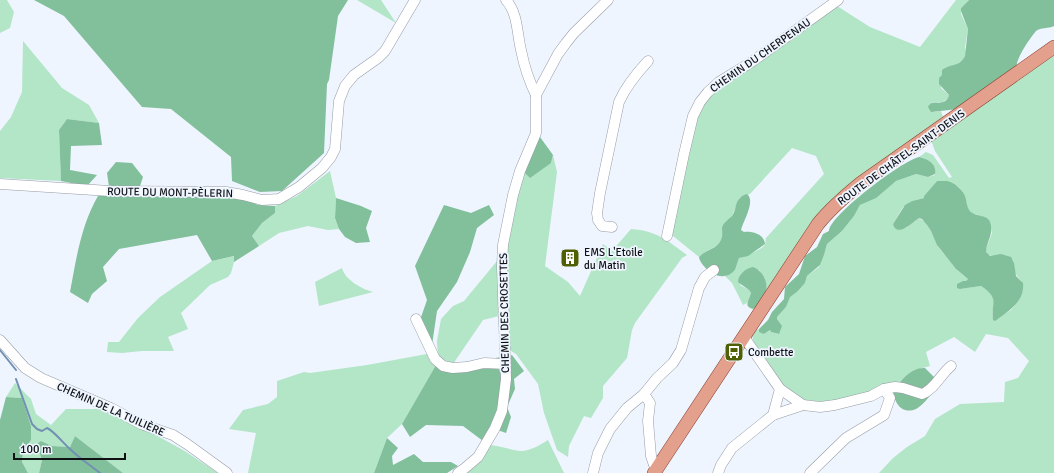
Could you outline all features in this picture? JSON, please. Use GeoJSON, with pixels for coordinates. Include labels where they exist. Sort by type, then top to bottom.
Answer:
{"type":"FeatureCollection","features":[{"type":"Feature","properties":{"kind":"main road","name":"ROUTE DE CHÂTEL-SAINT-DENIS"},"geometry":{"type":"LineString","coordinates":[[655,472],[818,224],[836,203],[861,183],[1054,47]]}},
{"type":"Feature","properties":{"kind":"street","name":"ROUTE DU MONT-PÈLERIN"},"geometry":{"type":"LineString","coordinates":[[0,184],[110,191],[226,192],[243,194],[262,200],[279,199],[299,187],[322,168],[331,157],[336,142],[340,96],[345,86],[354,75],[378,58],[385,51],[415,0]]}},
{"type":"Feature","properties":{"kind":"street"},"geometry":{"type":"LineString","coordinates":[[506,0],[513,13],[520,50],[536,95]]}},
{"type":"Feature","properties":{"kind":"street","name":"CHEMIN DES CROSETTES"},"geometry":{"type":"LineString","coordinates":[[458,473],[478,457],[495,428],[502,411],[506,380],[502,266],[503,245],[513,195],[520,171],[536,133],[536,95],[558,54],[574,33],[608,0]]}},
{"type":"Feature","properties":{"kind":"street","name":"CHEMIN DU CHERPENAU"},"geometry":{"type":"LineString","coordinates":[[667,236],[685,147],[693,116],[700,102],[719,82],[750,64],[838,0]]}},
{"type":"Feature","properties":{"kind":"street"},"geometry":{"type":"LineString","coordinates":[[612,228],[602,226],[598,220],[597,213],[601,185],[619,102],[625,89],[636,73],[648,61]]}},
{"type":"Feature","properties":{"kind":"street"},"geometry":{"type":"LineString","coordinates":[[593,473],[598,453],[610,429],[627,408],[644,394],[657,378],[673,363],[681,350],[699,288],[705,277],[714,270]]}},
{"type":"Feature","properties":{"kind":"street"},"geometry":{"type":"LineString","coordinates":[[416,319],[435,359],[443,366],[453,368],[467,367],[484,363],[505,364]]}},
{"type":"Feature","properties":{"kind":"street"},"geometry":{"type":"LineString","coordinates":[[744,337],[780,389],[803,405]]}},
{"type":"Feature","properties":{"kind":"street","name":"CHEMIN DE LA TUILIÈRE"},"geometry":{"type":"LineString","coordinates":[[0,340],[25,368],[41,378],[111,408],[141,424],[173,436],[187,444],[227,473]]}},
{"type":"Feature","properties":{"kind":"street"},"geometry":{"type":"LineString","coordinates":[[718,473],[721,465],[732,448],[773,415],[803,405],[820,407],[834,405],[871,396],[884,389],[895,387],[922,394],[930,391],[944,372],[951,366]]}},
{"type":"Feature","properties":{"kind":"street"},"geometry":{"type":"LineString","coordinates":[[773,415],[780,389]]}},
{"type":"Feature","properties":{"kind":"street"},"geometry":{"type":"LineString","coordinates":[[810,473],[846,438],[884,415],[890,398],[884,389]]}},
{"type":"Feature","properties":{"kind":"street"},"geometry":{"type":"LineString","coordinates":[[644,394],[650,403],[648,421],[651,456],[655,472]]}},
{"type":"Feature","properties":{"kind":"green space"},"geometry":{"type":"Polygon","coordinates":[[[0,0],[7,0],[14,12],[10,28],[0,33],[0,0]]]}},
{"type":"Feature","properties":{"kind":"green space"},"geometry":{"type":"Polygon","coordinates":[[[34,0],[348,0],[338,16],[329,80],[327,84],[324,153],[282,191],[260,192],[232,181],[231,157],[171,109],[142,107],[64,16],[34,0]]]}},
{"type":"Feature","properties":{"kind":"green space"},"geometry":{"type":"Polygon","coordinates":[[[357,0],[381,0],[396,23],[357,0]]]}},
{"type":"Feature","properties":{"kind":"green space"},"geometry":{"type":"Polygon","coordinates":[[[956,0],[969,0],[961,8],[961,14],[968,29],[965,47],[966,53],[964,59],[956,65],[945,68],[941,88],[949,95],[948,98],[943,102],[932,102],[934,112],[941,111],[943,117],[847,187],[826,206],[767,291],[765,278],[759,270],[740,285],[749,290],[751,293],[747,303],[743,305],[732,283],[725,276],[735,270],[739,258],[764,246],[766,238],[824,174],[816,156],[792,148],[750,194],[740,197],[732,216],[722,229],[722,240],[699,257],[673,236],[671,230],[699,109],[716,88],[837,6],[870,27],[920,47],[956,0]]]}},
{"type":"Feature","properties":{"kind":"green space"},"geometry":{"type":"Polygon","coordinates":[[[969,0],[1054,0],[1054,26],[1036,31],[1020,55],[1016,70],[958,109],[931,112],[928,107],[930,105],[933,103],[944,102],[949,95],[939,84],[939,78],[942,75],[942,70],[957,64],[963,60],[965,56],[968,29],[961,8],[969,0]]]}},
{"type":"Feature","properties":{"kind":"green space"},"geometry":{"type":"Polygon","coordinates":[[[23,41],[62,88],[89,105],[99,123],[67,119],[59,130],[61,181],[0,178],[0,131],[11,117],[22,92],[23,41]]]}},
{"type":"Feature","properties":{"kind":"green space"},"geometry":{"type":"Polygon","coordinates":[[[1054,52],[1054,473],[879,473],[893,458],[925,436],[935,419],[960,404],[1004,402],[1005,382],[1018,378],[1029,361],[1008,338],[986,334],[975,352],[954,337],[926,352],[930,366],[915,370],[898,384],[883,384],[870,391],[827,402],[804,400],[783,385],[754,342],[752,332],[759,329],[764,334],[770,330],[771,332],[778,334],[777,317],[786,307],[790,296],[798,291],[805,283],[807,276],[819,267],[827,244],[842,231],[854,216],[860,205],[873,199],[896,181],[916,174],[928,177],[935,175],[935,168],[924,158],[919,157],[926,152],[933,155],[949,178],[952,177],[935,151],[931,140],[1054,52]],[[937,181],[924,196],[924,198],[912,201],[903,207],[893,224],[906,228],[919,218],[925,222],[939,248],[958,271],[968,279],[960,289],[981,286],[987,290],[993,297],[994,301],[993,319],[998,319],[1011,310],[1019,299],[1023,290],[1021,281],[1015,273],[1013,260],[988,255],[985,252],[992,233],[991,224],[984,217],[970,211],[966,199],[958,186],[937,181]]]}},
{"type":"Feature","properties":{"kind":"green space"},"geometry":{"type":"Polygon","coordinates":[[[67,119],[99,123],[102,145],[71,146],[70,170],[97,175],[87,186],[61,181],[59,130],[67,119]]]}},
{"type":"Feature","properties":{"kind":"green space"},"geometry":{"type":"Polygon","coordinates":[[[540,137],[553,155],[551,163],[530,178],[523,171],[540,137]]]}},
{"type":"Feature","properties":{"kind":"green space"},"geometry":{"type":"Polygon","coordinates":[[[553,155],[557,172],[545,266],[568,282],[580,296],[603,244],[612,251],[631,229],[655,234],[687,255],[682,258],[635,323],[632,330],[627,358],[603,386],[603,398],[591,418],[584,416],[569,446],[568,457],[557,450],[544,413],[538,384],[516,354],[508,349],[505,291],[505,259],[514,208],[523,171],[551,163],[553,155]]]}},
{"type":"Feature","properties":{"kind":"green space"},"geometry":{"type":"Polygon","coordinates":[[[919,157],[931,162],[935,167],[935,174],[928,177],[916,174],[896,181],[876,198],[860,205],[854,216],[842,231],[827,244],[820,265],[807,276],[805,283],[790,297],[786,307],[777,317],[782,326],[779,334],[771,332],[770,330],[764,334],[759,332],[759,329],[784,299],[785,287],[799,274],[805,256],[817,247],[823,234],[829,231],[832,224],[841,214],[853,202],[883,178],[911,160],[919,157]]]}},
{"type":"Feature","properties":{"kind":"green space"},"geometry":{"type":"Polygon","coordinates":[[[116,162],[132,163],[143,177],[140,186],[109,187],[107,173],[116,162]]]}},
{"type":"Feature","properties":{"kind":"green space"},"geometry":{"type":"Polygon","coordinates":[[[330,171],[336,198],[335,218],[339,229],[328,230],[308,226],[279,233],[259,246],[252,236],[262,223],[275,213],[275,206],[297,196],[330,171]]]}},
{"type":"Feature","properties":{"kind":"green space"},"geometry":{"type":"Polygon","coordinates":[[[937,181],[947,181],[955,185],[964,194],[970,211],[985,217],[990,221],[991,229],[986,252],[990,256],[1001,254],[1011,257],[1014,263],[1016,276],[1023,283],[1023,290],[1018,301],[1010,310],[995,321],[993,320],[993,297],[991,294],[981,286],[960,289],[957,288],[957,284],[968,279],[956,269],[937,245],[931,231],[922,219],[919,218],[901,230],[895,228],[893,224],[905,205],[912,201],[924,198],[924,196],[937,181]]]}},
{"type":"Feature","properties":{"kind":"green space"},"geometry":{"type":"Polygon","coordinates":[[[747,194],[750,201],[750,206],[741,230],[744,232],[757,234],[762,238],[765,244],[748,256],[739,258],[735,270],[730,274],[724,276],[716,275],[702,264],[699,257],[705,252],[714,248],[719,243],[722,237],[723,225],[732,216],[740,198],[747,194]]]}},
{"type":"Feature","properties":{"kind":"green space"},"geometry":{"type":"Polygon","coordinates":[[[98,196],[229,196],[244,198],[258,205],[275,206],[275,213],[262,223],[252,236],[259,246],[234,262],[234,256],[212,261],[197,235],[119,249],[103,267],[107,281],[92,294],[88,303],[70,292],[83,231],[98,196]]]}},
{"type":"Feature","properties":{"kind":"green space"},"geometry":{"type":"Polygon","coordinates":[[[336,198],[372,211],[366,228],[370,242],[356,243],[345,237],[339,229],[335,218],[336,198]]]}},
{"type":"Feature","properties":{"kind":"green space"},"geometry":{"type":"Polygon","coordinates":[[[444,205],[471,213],[489,205],[494,215],[477,228],[470,252],[457,282],[437,311],[432,345],[419,323],[427,300],[415,266],[444,205]]]}},
{"type":"Feature","properties":{"kind":"green space"},"geometry":{"type":"Polygon","coordinates":[[[235,256],[231,273],[228,277],[210,285],[181,313],[188,329],[168,337],[174,351],[142,351],[122,353],[107,352],[108,342],[119,342],[138,318],[160,297],[212,261],[235,256]]]}},
{"type":"Feature","properties":{"kind":"green space"},"geometry":{"type":"Polygon","coordinates":[[[497,261],[499,316],[483,320],[453,364],[444,363],[438,358],[437,341],[441,319],[453,306],[464,301],[497,261]]]}},
{"type":"Feature","properties":{"kind":"green space"},"geometry":{"type":"Polygon","coordinates":[[[753,267],[763,276],[766,281],[766,288],[763,300],[753,309],[747,305],[751,293],[738,282],[738,279],[743,272],[753,267]]]}},
{"type":"Feature","properties":{"kind":"green space"},"geometry":{"type":"Polygon","coordinates":[[[342,268],[350,280],[364,289],[373,292],[319,306],[315,282],[342,268]]]}},
{"type":"Feature","properties":{"kind":"green space"},"geometry":{"type":"Polygon","coordinates":[[[427,354],[436,365],[402,424],[387,438],[374,473],[248,473],[256,433],[229,429],[243,410],[268,404],[277,397],[277,381],[304,372],[310,373],[367,365],[427,354]]]}},
{"type":"Feature","properties":{"kind":"green space"},"geometry":{"type":"Polygon","coordinates":[[[512,355],[524,371],[514,379],[515,389],[507,407],[511,417],[506,433],[492,428],[483,441],[463,426],[426,425],[410,437],[402,424],[436,365],[454,373],[490,359],[512,355]]]}},
{"type":"Feature","properties":{"kind":"green space"},"geometry":{"type":"Polygon","coordinates":[[[920,368],[925,368],[935,378],[934,391],[918,408],[911,410],[902,409],[895,399],[893,390],[911,372],[920,368]]]}},
{"type":"Feature","properties":{"kind":"green space"},"geometry":{"type":"Polygon","coordinates":[[[15,383],[31,399],[36,414],[51,425],[66,409],[95,409],[97,407],[141,427],[183,450],[218,473],[123,473],[75,436],[70,447],[52,446],[41,441],[42,460],[39,473],[28,473],[22,462],[23,452],[31,440],[31,426],[22,398],[6,397],[15,383]]]}},
{"type":"Feature","properties":{"kind":"green space"},"geometry":{"type":"Polygon","coordinates":[[[6,397],[22,398],[31,426],[31,440],[23,452],[22,462],[28,473],[0,473],[0,420],[6,397]]]}},
{"type":"Feature","properties":{"kind":"green space"},"geometry":{"type":"Polygon","coordinates":[[[75,436],[123,473],[39,473],[42,460],[37,444],[41,441],[52,446],[70,447],[75,436]]]}},
{"type":"Feature","properties":{"kind":"green space"},"geometry":{"type":"Polygon","coordinates":[[[387,438],[398,448],[392,456],[393,465],[414,454],[423,462],[451,462],[458,466],[447,473],[374,473],[387,438]]]}},
{"type":"Feature","properties":{"kind":"green space"},"geometry":{"type":"Polygon","coordinates":[[[548,440],[564,473],[465,473],[489,445],[524,451],[548,440]]]}},
{"type":"Feature","properties":{"kind":"waterway"},"geometry":{"type":"LineString","coordinates":[[0,350],[16,370]]}},
{"type":"Feature","properties":{"kind":"waterway"},"geometry":{"type":"LineString","coordinates":[[16,379],[32,424],[37,429],[42,431],[47,428],[56,434],[77,455],[100,473]]}},
{"type":"Feature","properties":{"kind":"place","name":"EMS L'Etoile du Matin"},"geometry":{"type":"Point","coordinates":[570,258]}},
{"type":"Feature","properties":{"kind":"place","name":"Combette"},"geometry":{"type":"Point","coordinates":[734,352]}}]}
